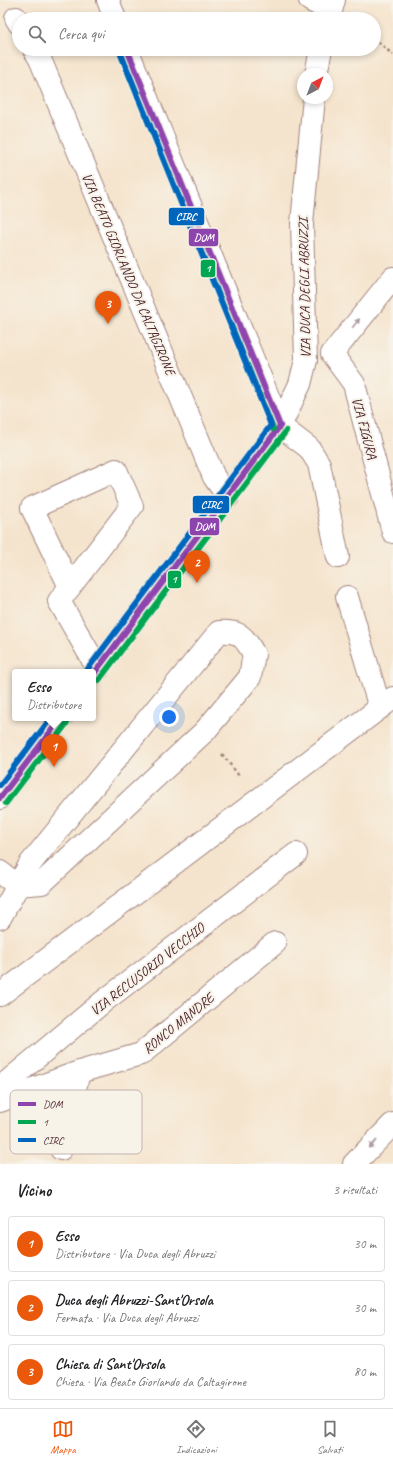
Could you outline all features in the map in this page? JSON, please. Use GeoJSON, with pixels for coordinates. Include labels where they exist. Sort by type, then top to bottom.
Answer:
{"type":"FeatureCollection","features":[{"type":"Feature","properties":{"kind":"street"},"geometry":{"type":"LineString","coordinates":[[108,0],[112,12]]}},
{"type":"Feature","properties":{"kind":"street"},"geometry":{"type":"LineString","coordinates":[[310,0],[331,10]]}},
{"type":"Feature","properties":{"kind":"street","name":"VIA BEATO GIORLANDO DA CALTAGIRONE"},"geometry":{"type":"LineString","coordinates":[[38,56],[214,477],[228,497]]}},
{"type":"Feature","properties":{"kind":"street"},"geometry":{"type":"LineString","coordinates":[[130,56],[280,426],[309,448],[319,464],[338,557]]}},
{"type":"Feature","properties":{"kind":"street"},"geometry":{"type":"LineString","coordinates":[[317,68],[320,56]]}},
{"type":"Feature","properties":{"kind":"street","name":"VIA DUCA DEGLI ABRUZZI"},"geometry":{"type":"LineString","coordinates":[[96,672],[280,426],[300,384],[306,360],[302,223],[313,104]]}},
{"type":"Feature","properties":{"kind":"street"},"geometry":{"type":"LineString","coordinates":[[306,360],[332,354],[393,278]]}},
{"type":"Feature","properties":{"kind":"street","name":"VIA FIGURA"},"geometry":{"type":"LineString","coordinates":[[332,354],[354,384],[393,532]]}},
{"type":"Feature","properties":{"kind":"street"},"geometry":{"type":"LineString","coordinates":[[70,587],[32,508],[116,470],[132,506],[70,587],[59,601],[94,669]]}},
{"type":"Feature","properties":{"kind":"street"},"geometry":{"type":"LineString","coordinates":[[0,995],[387,703],[347,598]]}},
{"type":"Feature","properties":{"kind":"street"},"geometry":{"type":"LineString","coordinates":[[0,872],[17,885],[42,884],[205,731],[250,677],[254,654],[245,639],[232,631],[219,632],[30,864],[17,885],[0,918]]}},
{"type":"Feature","properties":{"kind":"street"},"geometry":{"type":"LineString","coordinates":[[0,798],[59,721]]}},
{"type":"Feature","properties":{"kind":"street","name":"VIA RECLUSORIO VECCHIO"},"geometry":{"type":"LineString","coordinates":[[0,1088],[110,997],[296,854]]}},
{"type":"Feature","properties":{"kind":"street","name":"RONCO MANDRE"},"geometry":{"type":"LineString","coordinates":[[30,1090],[79,1072],[141,1054],[275,943]]}},
{"type":"Feature","properties":{"kind":"street"},"geometry":{"type":"LineString","coordinates":[[75,1090],[79,1072]]}},
{"type":"Feature","properties":{"kind":"street","name":"RONCO MANDRE"},"geometry":{"type":"LineString","coordinates":[[0,1101],[10,1097]]}},
{"type":"Feature","properties":{"kind":"street"},"geometry":{"type":"LineString","coordinates":[[354,1164],[393,1124]]}},
{"type":"Feature","properties":{"kind":"path"},"geometry":{"type":"LineString","coordinates":[[381,44],[393,54]]}},
{"type":"Feature","properties":{"kind":"path"},"geometry":{"type":"LineString","coordinates":[[205,731],[257,800]]}},
{"type":"Feature","properties":{"kind":"transit line","name":"1"},"geometry":{"type":"LineString","coordinates":[[122,56],[273,429]]}},
{"type":"Feature","properties":{"kind":"transit line","name":"CIRC"},"geometry":{"type":"LineString","coordinates":[[88,669],[271,425],[122,56]]}},
{"type":"Feature","properties":{"kind":"transit line","name":"DOM"},"geometry":{"type":"LineString","coordinates":[[130,56],[280,426]]}},
{"type":"Feature","properties":{"kind":"transit line","name":"DOM"},"geometry":{"type":"LineString","coordinates":[[96,671],[280,426]]}},
{"type":"Feature","properties":{"kind":"transit line","name":"1"},"geometry":{"type":"LineString","coordinates":[[99,680],[286,431]]}},
{"type":"Feature","properties":{"kind":"transit line","name":"CIRC"},"geometry":{"type":"LineString","coordinates":[[0,785],[49,721]]}},
{"type":"Feature","properties":{"kind":"transit line","name":"DOM"},"geometry":{"type":"LineString","coordinates":[[0,798],[59,721]]}},
{"type":"Feature","properties":{"kind":"transit line","name":"1"},"geometry":{"type":"LineString","coordinates":[[6,803],[67,723]]}},
{"type":"Feature","properties":{"kind":"place","name":"Chiesa di Sant'Orsola"},"geometry":{"type":"Point","coordinates":[108,324]}},
{"type":"Feature","properties":{"kind":"place","name":"Duca degli Abruzzi-Sant'Orsola"},"geometry":{"type":"Point","coordinates":[197,583]}},
{"type":"Feature","properties":{"kind":"place","name":"Esso"},"geometry":{"type":"Point","coordinates":[54,767]}}]}
